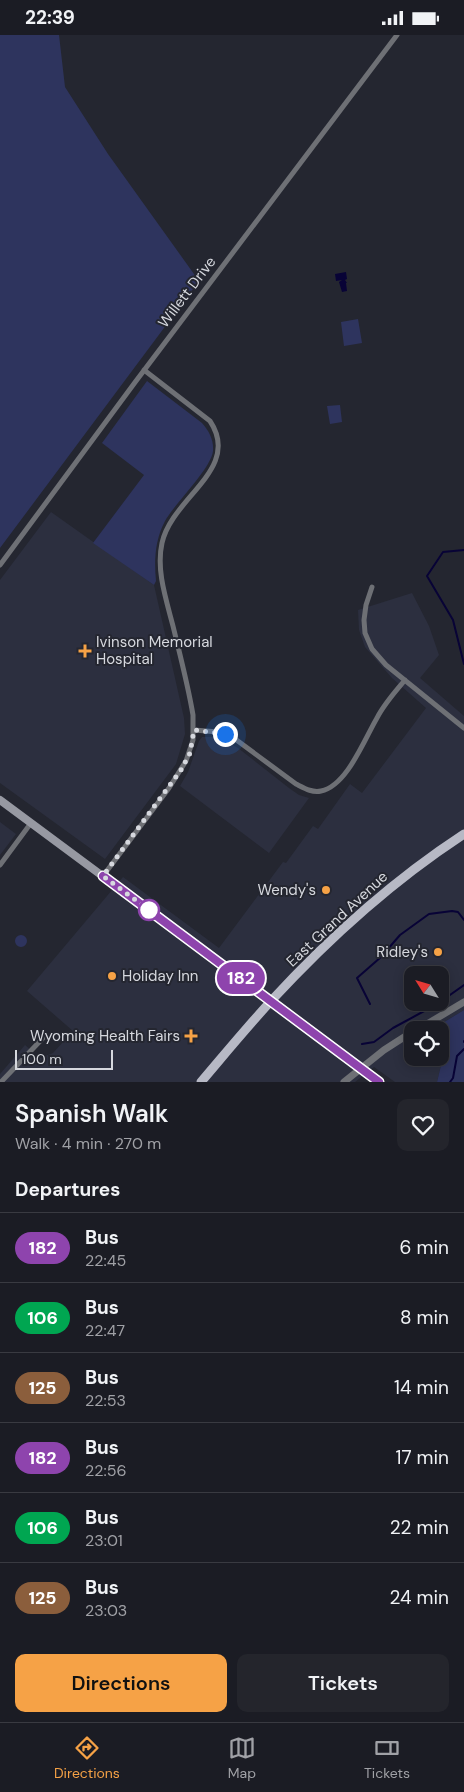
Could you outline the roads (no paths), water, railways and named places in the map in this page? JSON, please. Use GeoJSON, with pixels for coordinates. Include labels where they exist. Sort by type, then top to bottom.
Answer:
{"type":"FeatureCollection","features":[{"type":"Feature","properties":{"kind":"main road"},"geometry":{"type":"LineString","coordinates":[[0,800],[271,1001]]}},
{"type":"Feature","properties":{"kind":"main road","name":"East Grand Avenue"},"geometry":{"type":"LineString","coordinates":[[201,1082],[271,1001],[312,958],[368,905],[420,863],[464,834]]}},
{"type":"Feature","properties":{"kind":"street","name":"Willett Drive"},"geometry":{"type":"LineString","coordinates":[[0,565],[396,35]]}},
{"type":"Feature","properties":{"kind":"street"},"geometry":{"type":"LineString","coordinates":[[103,876],[181,770],[190,753],[194,730],[190,696],[161,575],[162,544],[167,527],[174,516],[215,464],[220,446],[215,428],[210,421],[144,370]]}},
{"type":"Feature","properties":{"kind":"street"},"geometry":{"type":"LineString","coordinates":[[372,587],[365,611],[365,633],[377,657],[464,728]]}},
{"type":"Feature","properties":{"kind":"street"},"geometry":{"type":"LineString","coordinates":[[194,730],[218,732],[231,736],[296,784],[307,789],[321,791],[336,784],[343,775],[362,746],[377,717],[405,680]]}},
{"type":"Feature","properties":{"kind":"street"},"geometry":{"type":"LineString","coordinates":[[0,865],[31,823]]}},
{"type":"Feature","properties":{"kind":"street"},"geometry":{"type":"LineString","coordinates":[[271,1001],[379,1082]]}},
{"type":"Feature","properties":{"kind":"street"},"geometry":{"type":"LineString","coordinates":[[432,1021],[464,1002]]}},
{"type":"Feature","properties":{"kind":"street"},"geometry":{"type":"LineString","coordinates":[[344,1082],[384,1050],[404,1037]]}},
{"type":"Feature","properties":{"kind":"street"},"geometry":{"type":"LineString","coordinates":[[1,1082],[43,1038]]}},
{"type":"Feature","properties":{"kind":"waterway"},"geometry":{"type":"LineString","coordinates":[[464,550],[443,552],[427,576],[453,620],[464,664]]}},
{"type":"Feature","properties":{"kind":"waterway"},"geometry":{"type":"LineString","coordinates":[[370,1004],[357,978],[381,957],[400,935],[429,914],[458,912],[464,920]]}},
{"type":"Feature","properties":{"kind":"waterway"},"geometry":{"type":"LineString","coordinates":[[449,996],[464,985]]}},
{"type":"Feature","properties":{"kind":"waterway"},"geometry":{"type":"LineString","coordinates":[[362,1044],[374,1042],[393,1028],[424,1011]]}},
{"type":"Feature","properties":{"kind":"waterway"},"geometry":{"type":"LineString","coordinates":[[450,1082],[453,1078],[457,1056],[464,1049]]}},
{"type":"Feature","properties":{"kind":"place","name":"Ivinson Memorial Hospital"},"geometry":{"type":"Point","coordinates":[85,651]}},
{"type":"Feature","properties":{"kind":"place","name":"Wendy's"},"geometry":{"type":"Point","coordinates":[326,890]}},
{"type":"Feature","properties":{"kind":"place","name":"Ridley's"},"geometry":{"type":"Point","coordinates":[438,952]}},
{"type":"Feature","properties":{"kind":"place","name":"Holiday Inn"},"geometry":{"type":"Point","coordinates":[112,976]}},
{"type":"Feature","properties":{"kind":"place","name":"Wyoming Health Fairs"},"geometry":{"type":"Point","coordinates":[191,1036]}}]}
